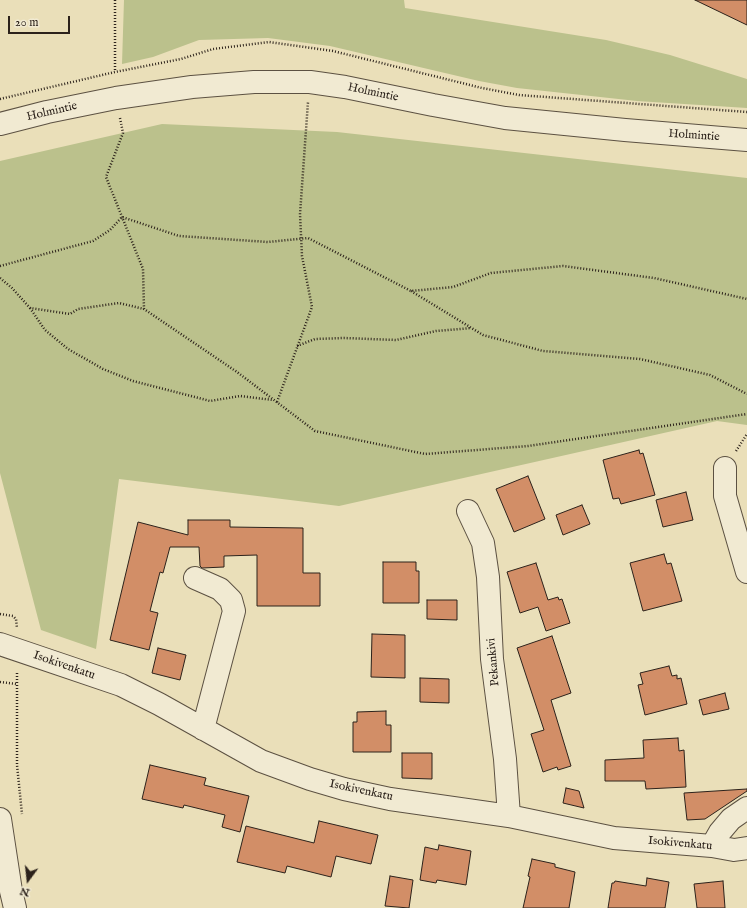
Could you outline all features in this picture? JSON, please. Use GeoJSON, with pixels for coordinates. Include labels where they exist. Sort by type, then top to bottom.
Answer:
{"type":"FeatureCollection","features":[{"type":"Feature","properties":{"kind":"street","name":"Holmintie"},"geometry":{"type":"LineString","coordinates":[[0,124],[47,112],[116,98],[192,87],[254,82],[310,82],[345,87],[505,118],[747,140]]}},
{"type":"Feature","properties":{"kind":"street"},"geometry":{"type":"LineString","coordinates":[[725,468],[725,496],[747,572]]}},
{"type":"Feature","properties":{"kind":"street","name":"Pekankivi"},"geometry":{"type":"LineString","coordinates":[[468,511],[483,543],[488,577],[492,659],[505,759],[509,816]]}},
{"type":"Feature","properties":{"kind":"street"},"geometry":{"type":"LineString","coordinates":[[195,578],[220,589],[232,600],[234,611],[203,729]]}},
{"type":"Feature","properties":{"kind":"street","name":"Isokivenkatu"},"geometry":{"type":"LineString","coordinates":[[0,644],[121,685],[159,704],[261,761],[310,779],[344,789],[390,798],[509,816],[614,838],[712,846],[734,850],[747,848]]}},
{"type":"Feature","properties":{"kind":"street"},"geometry":{"type":"LineString","coordinates":[[712,846],[720,832],[731,819],[747,808]]}},
{"type":"Feature","properties":{"kind":"street"},"geometry":{"type":"LineString","coordinates":[[0,818],[15,908]]}},
{"type":"Feature","properties":{"kind":"path"},"geometry":{"type":"LineString","coordinates":[[115,0],[115,72]]}},
{"type":"Feature","properties":{"kind":"path"},"geometry":{"type":"LineString","coordinates":[[277,402],[312,307],[302,256],[300,214],[310,82]]}},
{"type":"Feature","properties":{"kind":"path"},"geometry":{"type":"LineString","coordinates":[[116,98],[123,133],[106,177],[143,269],[144,309]]}},
{"type":"Feature","properties":{"kind":"path"},"geometry":{"type":"LineString","coordinates":[[122,217],[179,236],[268,242],[308,238],[411,291],[483,335],[542,351],[640,359],[710,375],[747,394]]}},
{"type":"Feature","properties":{"kind":"path"},"geometry":{"type":"LineString","coordinates":[[0,266],[93,241],[110,230],[122,217]]}},
{"type":"Feature","properties":{"kind":"path"},"geometry":{"type":"LineString","coordinates":[[411,291],[453,287],[492,273],[563,266],[654,278],[747,300]]}},
{"type":"Feature","properties":{"kind":"path"},"geometry":{"type":"LineString","coordinates":[[0,278],[12,288],[30,308],[45,330],[68,349],[103,369],[133,381],[210,401],[240,396],[274,400]]}},
{"type":"Feature","properties":{"kind":"path"},"geometry":{"type":"LineString","coordinates":[[30,308],[70,314],[78,308],[119,303],[144,309],[237,372],[316,431],[425,454],[528,446],[747,414]]}},
{"type":"Feature","properties":{"kind":"path"},"geometry":{"type":"LineString","coordinates":[[297,346],[315,339],[344,338],[396,340],[436,331],[472,328]]}},
{"type":"Feature","properties":{"kind":"path"},"geometry":{"type":"LineString","coordinates":[[0,682],[17,684],[17,765],[22,816]]}},
{"type":"Feature","properties":{"kind":"green space"},"geometry":{"type":"Polygon","coordinates":[[[124,0],[404,0],[405,8],[606,40],[670,55],[747,79],[747,108],[637,101],[517,88],[479,81],[330,46],[268,38],[199,40],[153,57],[122,64],[124,0]]]}},
{"type":"Feature","properties":{"kind":"green space"},"geometry":{"type":"Polygon","coordinates":[[[162,124],[337,132],[747,178],[747,425],[717,421],[339,506],[119,479],[96,649],[41,630],[0,473],[0,161],[162,124]]]}},
{"type":"Feature","properties":{"kind":"building"},"geometry":{"type":"Polygon","coordinates":[[[695,0],[747,0],[747,25],[695,0]]]}},
{"type":"Feature","properties":{"kind":"building"},"geometry":{"type":"Polygon","coordinates":[[[639,450],[640,454],[643,453],[655,495],[621,504],[619,498],[613,499],[603,460],[639,450]]]}},
{"type":"Feature","properties":{"kind":"building"},"geometry":{"type":"Polygon","coordinates":[[[528,476],[545,519],[514,532],[496,489],[528,476]]]}},
{"type":"Feature","properties":{"kind":"building"},"geometry":{"type":"Polygon","coordinates":[[[686,492],[693,520],[663,527],[656,500],[686,492]]]}},
{"type":"Feature","properties":{"kind":"building"},"geometry":{"type":"Polygon","coordinates":[[[582,505],[590,524],[563,535],[556,515],[582,505]]]}},
{"type":"Feature","properties":{"kind":"building"},"geometry":{"type":"Polygon","coordinates":[[[188,520],[230,520],[230,527],[303,528],[303,573],[320,573],[320,606],[257,606],[257,555],[224,556],[224,567],[202,568],[200,566],[199,547],[170,547],[163,573],[160,572],[150,611],[158,613],[149,650],[110,640],[138,522],[188,535],[188,520]]]}},
{"type":"Feature","properties":{"kind":"building"},"geometry":{"type":"Polygon","coordinates":[[[664,554],[667,564],[671,563],[682,601],[643,611],[630,563],[664,554]]]}},
{"type":"Feature","properties":{"kind":"building"},"geometry":{"type":"Polygon","coordinates":[[[383,562],[416,562],[416,571],[419,571],[419,603],[383,603],[383,562]]]}},
{"type":"Feature","properties":{"kind":"building"},"geometry":{"type":"Polygon","coordinates":[[[536,563],[548,600],[558,597],[559,600],[562,599],[570,623],[546,631],[538,607],[520,613],[507,572],[536,563]]]}},
{"type":"Feature","properties":{"kind":"building"},"geometry":{"type":"Polygon","coordinates":[[[427,600],[457,600],[457,620],[427,619],[427,600]]]}},
{"type":"Feature","properties":{"kind":"building"},"geometry":{"type":"Polygon","coordinates":[[[372,634],[405,635],[405,678],[371,677],[372,634]]]}},
{"type":"Feature","properties":{"kind":"building"},"geometry":{"type":"Polygon","coordinates":[[[552,636],[571,693],[551,700],[571,766],[558,770],[557,767],[543,772],[531,734],[544,730],[517,648],[552,636]]]}},
{"type":"Feature","properties":{"kind":"building"},"geometry":{"type":"Polygon","coordinates":[[[158,648],[186,655],[180,680],[152,673],[158,648]]]}},
{"type":"Feature","properties":{"kind":"building"},"geometry":{"type":"Polygon","coordinates":[[[669,666],[672,676],[677,675],[677,679],[681,678],[687,704],[645,715],[638,685],[643,684],[640,673],[669,666]]]}},
{"type":"Feature","properties":{"kind":"building"},"geometry":{"type":"Polygon","coordinates":[[[420,678],[449,679],[449,703],[420,702],[420,678]]]}},
{"type":"Feature","properties":{"kind":"building"},"geometry":{"type":"Polygon","coordinates":[[[725,693],[729,709],[703,715],[699,700],[725,693]]]}},
{"type":"Feature","properties":{"kind":"building"},"geometry":{"type":"Polygon","coordinates":[[[386,711],[386,725],[391,725],[391,752],[353,752],[353,722],[357,722],[357,712],[386,711]]]}},
{"type":"Feature","properties":{"kind":"building"},"geometry":{"type":"Polygon","coordinates":[[[678,738],[679,751],[684,750],[686,787],[646,789],[645,781],[605,781],[605,760],[644,758],[643,740],[678,738]]]}},
{"type":"Feature","properties":{"kind":"building"},"geometry":{"type":"Polygon","coordinates":[[[402,753],[432,753],[432,779],[402,778],[402,753]]]}},
{"type":"Feature","properties":{"kind":"building"},"geometry":{"type":"Polygon","coordinates":[[[150,765],[206,778],[204,785],[249,796],[240,832],[222,827],[225,815],[184,805],[183,808],[142,799],[150,765]]]}},
{"type":"Feature","properties":{"kind":"building"},"geometry":{"type":"Polygon","coordinates":[[[566,788],[579,791],[584,808],[563,803],[566,788]]]}},
{"type":"Feature","properties":{"kind":"building"},"geometry":{"type":"Polygon","coordinates":[[[747,789],[747,791],[705,819],[687,820],[684,793],[747,789]]]}},
{"type":"Feature","properties":{"kind":"building"},"geometry":{"type":"Polygon","coordinates":[[[319,821],[378,835],[371,864],[336,856],[331,877],[287,866],[285,873],[237,862],[246,826],[314,843],[319,821]]]}},
{"type":"Feature","properties":{"kind":"building"},"geometry":{"type":"Polygon","coordinates":[[[439,845],[471,851],[466,885],[437,880],[436,883],[420,880],[425,847],[438,850],[439,845]]]}},
{"type":"Feature","properties":{"kind":"building"},"geometry":{"type":"Polygon","coordinates":[[[532,859],[555,864],[555,867],[575,872],[569,908],[523,908],[530,877],[528,876],[532,859]]]}},
{"type":"Feature","properties":{"kind":"building"},"geometry":{"type":"Polygon","coordinates":[[[390,876],[413,880],[409,908],[385,906],[390,876]]]}},
{"type":"Feature","properties":{"kind":"building"},"geometry":{"type":"Polygon","coordinates":[[[647,878],[669,882],[665,908],[608,908],[612,883],[615,881],[646,886],[647,878]]]}},
{"type":"Feature","properties":{"kind":"building"},"geometry":{"type":"Polygon","coordinates":[[[723,881],[725,908],[697,908],[694,884],[723,881]]]}}]}
